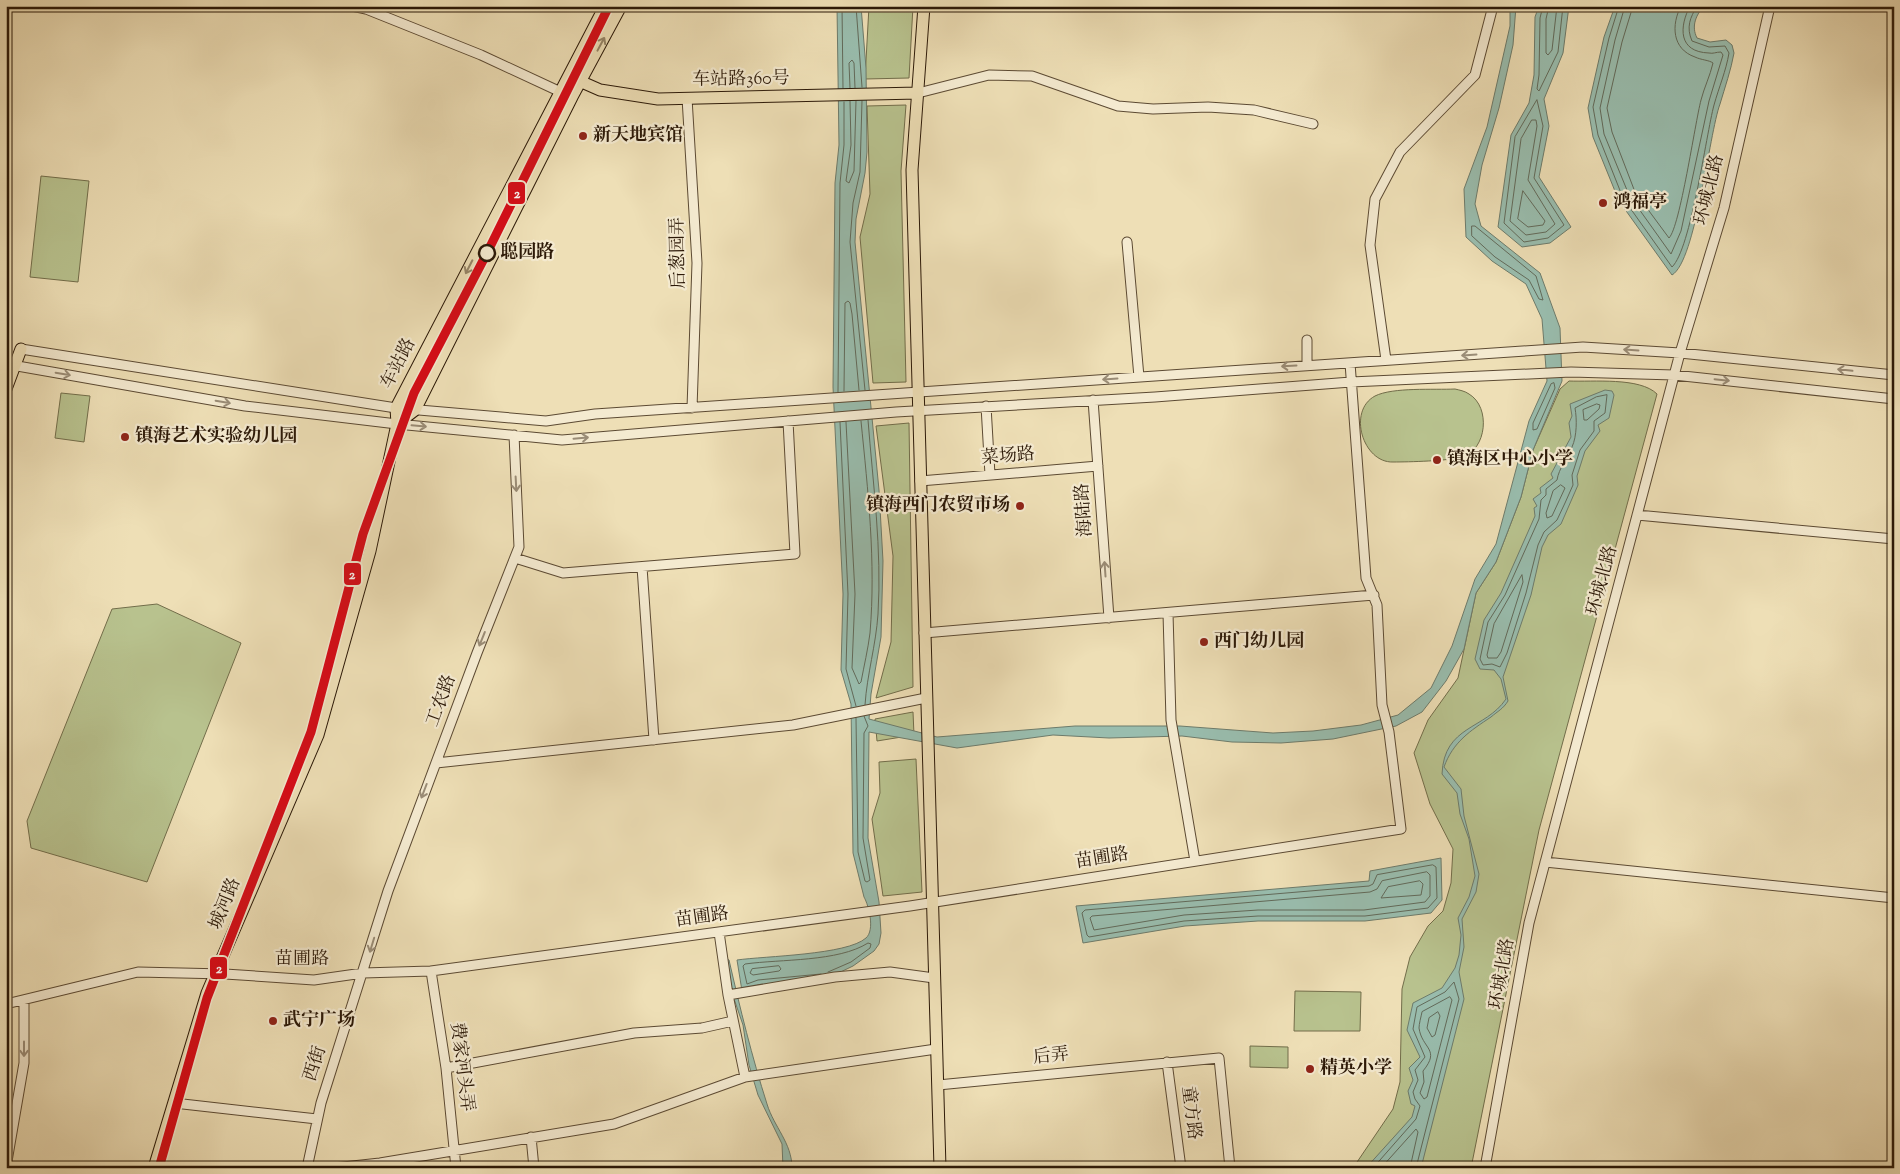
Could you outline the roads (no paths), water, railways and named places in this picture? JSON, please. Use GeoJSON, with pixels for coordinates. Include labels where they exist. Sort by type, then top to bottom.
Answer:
{"type":"FeatureCollection","features":[{"type":"Feature","properties":{"kind":"main road","name":"车站路"},"geometry":{"type":"LineString","coordinates":[[397,424],[396,408],[559,91],[605,6]]}},
{"type":"Feature","properties":{"kind":"main road","name":"车站路"},"geometry":{"type":"LineString","coordinates":[[397,424],[415,410],[572,97],[621,6]]}},
{"type":"Feature","properties":{"kind":"main road"},"geometry":{"type":"LineString","coordinates":[[924,6],[912,170],[940,1168]]}},
{"type":"Feature","properties":{"kind":"main road","name":"车站路360号"},"geometry":{"type":"LineString","coordinates":[[569,75],[600,90],[658,99],[918,93]]}},
{"type":"Feature","properties":{"kind":"main road"},"geometry":{"type":"LineString","coordinates":[[6,389],[11,364],[21,350]]}},
{"type":"Feature","properties":{"kind":"main road","name":"城河路"},"geometry":{"type":"LineString","coordinates":[[154,1168],[207,993],[217,974],[277,826],[318,735],[370,551],[397,424]]}},
{"type":"Feature","properties":{"kind":"street"},"geometry":{"type":"LineString","coordinates":[[352,6],[366,9],[481,55],[572,97]]}},
{"type":"Feature","properties":{"kind":"street"},"geometry":{"type":"LineString","coordinates":[[1386,360],[1370,245],[1375,199],[1400,152],[1475,75],[1493,6]]}},
{"type":"Feature","properties":{"kind":"street","name":"环城北路"},"geometry":{"type":"LineString","coordinates":[[1485,1168],[1529,923],[1680,353],[1724,208],[1770,6]]}},
{"type":"Feature","properties":{"kind":"street"},"geometry":{"type":"LineString","coordinates":[[918,93],[989,75],[1032,76],[1118,106],[1153,109],[1208,107],[1254,110],[1313,124]]}},
{"type":"Feature","properties":{"kind":"street","name":"后葱园弄"},"geometry":{"type":"LineString","coordinates":[[687,98],[697,263],[692,408]]}},
{"type":"Feature","properties":{"kind":"street"},"geometry":{"type":"LineString","coordinates":[[1127,242],[1139,377]]}},
{"type":"Feature","properties":{"kind":"street"},"geometry":{"type":"LineString","coordinates":[[1307,340],[1307,365]]}},
{"type":"Feature","properties":{"kind":"street"},"geometry":{"type":"LineString","coordinates":[[21,350],[396,408],[546,421],[596,414],[1583,347],[1680,353],[1894,375]]}},
{"type":"Feature","properties":{"kind":"street"},"geometry":{"type":"LineString","coordinates":[[924,633],[1374,595],[1366,578],[1350,363]]}},
{"type":"Feature","properties":{"kind":"street"},"geometry":{"type":"LineString","coordinates":[[11,364],[244,406],[397,424],[562,440],[986,406],[1351,382],[1570,372],[1674,375],[1894,399]]}},
{"type":"Feature","properties":{"kind":"street","name":"海陆路"},"geometry":{"type":"LineString","coordinates":[[1093,400],[1109,618]]}},
{"type":"Feature","properties":{"kind":"street"},"geometry":{"type":"LineString","coordinates":[[986,406],[990,475]]}},
{"type":"Feature","properties":{"kind":"street"},"geometry":{"type":"LineString","coordinates":[[515,558],[563,573],[795,554],[788,421]]}},
{"type":"Feature","properties":{"kind":"street","name":"工农路"},"geometry":{"type":"LineString","coordinates":[[363,973],[388,891],[519,547],[514,435]]}},
{"type":"Feature","properties":{"kind":"street","name":"菜场路"},"geometry":{"type":"LineString","coordinates":[[920,481],[1098,466]]}},
{"type":"Feature","properties":{"kind":"street"},"geometry":{"type":"LineString","coordinates":[[1637,515],[1894,539]]}},
{"type":"Feature","properties":{"kind":"street"},"geometry":{"type":"LineString","coordinates":[[642,567],[654,740]]}},
{"type":"Feature","properties":{"kind":"street","name":"苗圃路"},"geometry":{"type":"LineString","coordinates":[[6,1004],[138,972],[217,974],[314,980],[363,973],[430,971],[933,902],[1401,829],[1389,732],[1382,705],[1377,605],[1374,595]]}},
{"type":"Feature","properties":{"kind":"street"},"geometry":{"type":"LineString","coordinates":[[1168,613],[1171,720],[1195,861]]}},
{"type":"Feature","properties":{"kind":"street"},"geometry":{"type":"LineString","coordinates":[[436,763],[792,725],[926,698]]}},
{"type":"Feature","properties":{"kind":"street"},"geometry":{"type":"LineString","coordinates":[[1545,862],[1894,898]]}},
{"type":"Feature","properties":{"kind":"street"},"geometry":{"type":"LineString","coordinates":[[719,932],[728,995],[745,1077]]}},
{"type":"Feature","properties":{"kind":"street","name":"费家河头弄"},"geometry":{"type":"LineString","coordinates":[[430,971],[446,1068],[456,1168]]}},
{"type":"Feature","properties":{"kind":"street"},"geometry":{"type":"LineString","coordinates":[[728,995],[823,979],[890,972],[934,978]]}},
{"type":"Feature","properties":{"kind":"street","name":"西街"},"geometry":{"type":"LineString","coordinates":[[307,1168],[317,1119],[363,973]]}},
{"type":"Feature","properties":{"kind":"street"},"geometry":{"type":"LineString","coordinates":[[6,1167],[24,1063],[24,1000]]}},
{"type":"Feature","properties":{"kind":"street"},"geometry":{"type":"LineString","coordinates":[[446,1068],[634,1033],[702,1028],[733,1021]]}},
{"type":"Feature","properties":{"kind":"street"},"geometry":{"type":"LineString","coordinates":[[334,1168],[614,1124],[745,1077],[936,1049]]}},
{"type":"Feature","properties":{"kind":"street","name":"后弄"},"geometry":{"type":"LineString","coordinates":[[938,1085],[1219,1058],[1230,1168]]}},
{"type":"Feature","properties":{"kind":"street","name":"童方路"},"geometry":{"type":"LineString","coordinates":[[1167,1062],[1181,1168]]}},
{"type":"Feature","properties":{"kind":"street"},"geometry":{"type":"LineString","coordinates":[[174,1103],[317,1119]]}},
{"type":"Feature","properties":{"kind":"street"},"geometry":{"type":"LineString","coordinates":[[531,1138],[534,1168]]}},
{"type":"Feature","properties":{"kind":"water"},"geometry":{"type":"Polygon","coordinates":[[[837,6],[861,6],[866,68],[867,152],[856,219],[855,242],[879,490],[883,561],[881,637],[871,694],[869,719],[937,737],[1075,726],[1180,726],[1273,733],[1313,731],[1361,725],[1398,715],[1431,688],[1452,646],[1475,579],[1496,544],[1529,421],[1547,381],[1542,319],[1526,284],[1492,261],[1466,237],[1464,189],[1487,127],[1510,26],[1510,6],[1516,6],[1513,45],[1499,108],[1482,165],[1475,204],[1481,226],[1540,273],[1560,328],[1562,381],[1533,450],[1521,497],[1496,562],[1476,593],[1464,649],[1446,681],[1422,712],[1396,726],[1333,739],[1281,743],[1232,742],[1182,736],[1109,738],[1053,735],[957,748],[869,732],[868,838],[879,902],[881,933],[879,944],[874,951],[853,966],[828,978],[758,985],[742,991],[737,960],[805,954],[842,948],[856,944],[866,938],[871,924],[868,906],[853,853],[851,704],[841,670],[843,594],[833,387],[835,183],[839,145],[837,6]]]}},
{"type":"Feature","properties":{"kind":"water"},"geometry":{"type":"Polygon","coordinates":[[[1539,6],[1569,6],[1563,53],[1544,99],[1549,126],[1539,177],[1571,227],[1550,243],[1522,247],[1498,227],[1511,135],[1529,103],[1534,75],[1535,17],[1539,6]]]}},
{"type":"Feature","properties":{"kind":"water"},"geometry":{"type":"Polygon","coordinates":[[[1615,6],[1704,6],[1694,25],[1697,38],[1710,42],[1726,40],[1732,45],[1734,53],[1716,119],[1695,223],[1681,265],[1672,275],[1619,201],[1593,137],[1588,108],[1604,37],[1615,6]]]}},
{"type":"Feature","properties":{"kind":"water"},"geometry":{"type":"Polygon","coordinates":[[[1605,390],[1612,391],[1614,395],[1609,418],[1598,425],[1600,431],[1585,451],[1577,476],[1578,485],[1561,524],[1548,535],[1542,547],[1531,595],[1503,677],[1508,701],[1500,710],[1476,727],[1457,744],[1444,767],[1461,789],[1464,816],[1479,874],[1476,892],[1462,919],[1464,947],[1459,972],[1464,999],[1421,1168],[1366,1168],[1412,1117],[1415,1106],[1411,1104],[1408,1091],[1413,1080],[1409,1068],[1420,1057],[1407,1030],[1413,1003],[1442,988],[1455,968],[1459,955],[1461,935],[1458,918],[1469,897],[1475,876],[1469,839],[1460,814],[1457,793],[1442,774],[1444,758],[1450,746],[1458,737],[1497,709],[1506,699],[1501,679],[1494,670],[1480,669],[1475,659],[1484,620],[1501,593],[1535,516],[1534,508],[1537,506],[1533,499],[1541,493],[1540,488],[1553,478],[1551,474],[1571,437],[1569,423],[1572,416],[1570,404],[1605,390]]]}},
{"type":"Feature","properties":{"kind":"water"},"geometry":{"type":"Polygon","coordinates":[[[1441,858],[1442,900],[1431,913],[1365,921],[1258,921],[1185,926],[1083,943],[1076,906],[1369,881],[1370,871],[1441,858]]]}},
{"type":"Feature","properties":{"kind":"water"},"geometry":{"type":"Polygon","coordinates":[[[719,955],[729,960],[746,1032],[762,1086],[770,1112],[789,1151],[792,1168],[783,1168],[782,1144],[758,1095],[749,1065],[743,1025],[719,955]]]}},
{"type":"Feature","properties":{"kind":"place","name":"新天地宾馆"},"geometry":{"type":"Point","coordinates":[583,136]}},
{"type":"Feature","properties":{"kind":"place","name":"鸿福亭"},"geometry":{"type":"Point","coordinates":[1603,203]}},
{"type":"Feature","properties":{"kind":"place","name":"聪园路"},"geometry":{"type":"Point","coordinates":[487,253]}},
{"type":"Feature","properties":{"kind":"place","name":"镇海艺术实验幼儿园"},"geometry":{"type":"Point","coordinates":[125,437]}},
{"type":"Feature","properties":{"kind":"place","name":"镇海区中心小学"},"geometry":{"type":"Point","coordinates":[1437,460]}},
{"type":"Feature","properties":{"kind":"place","name":"镇海西门农贸市场"},"geometry":{"type":"Point","coordinates":[1020,506]}},
{"type":"Feature","properties":{"kind":"place","name":"西门幼儿园"},"geometry":{"type":"Point","coordinates":[1204,642]}},
{"type":"Feature","properties":{"kind":"place","name":"武宁广场"},"geometry":{"type":"Point","coordinates":[273,1021]}},
{"type":"Feature","properties":{"kind":"place","name":"精英小学"},"geometry":{"type":"Point","coordinates":[1310,1069]}}]}
